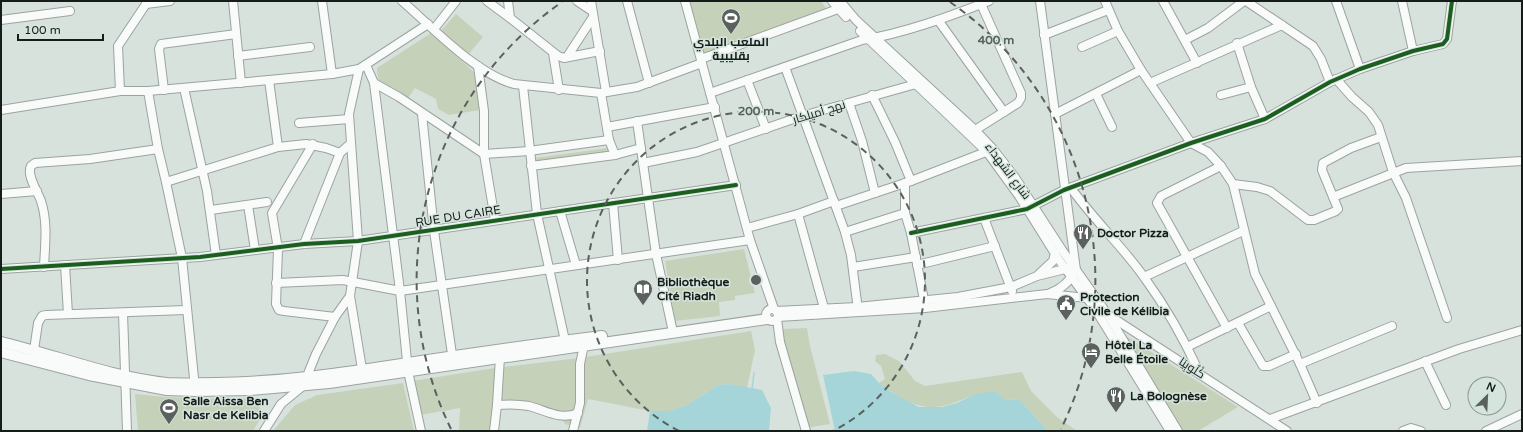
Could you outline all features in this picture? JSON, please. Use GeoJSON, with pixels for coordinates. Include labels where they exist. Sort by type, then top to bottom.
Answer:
{"type":"FeatureCollection","features":[{"type":"Feature","properties":{"kind":"main road"},"geometry":{"type":"LineString","coordinates":[[453,361],[500,357],[566,344],[584,345],[717,322],[772,315]]}},
{"type":"Feature","properties":{"kind":"main road"},"geometry":{"type":"LineString","coordinates":[[194,387],[305,381],[672,330]]}},
{"type":"Feature","properties":{"kind":"main road"},"geometry":{"type":"LineString","coordinates":[[1,342],[34,350],[124,379]]}},
{"type":"Feature","properties":{"kind":"main road"},"geometry":{"type":"LineString","coordinates":[[1,352],[124,379],[194,387],[279,387],[305,381]]}},
{"type":"Feature","properties":{"kind":"street"},"geometry":{"type":"LineString","coordinates":[[120,91],[118,46],[147,2],[170,1]]}},
{"type":"Feature","properties":{"kind":"street"},"geometry":{"type":"LineString","coordinates":[[233,1],[241,83]]}},
{"type":"Feature","properties":{"kind":"street"},"geometry":{"type":"LineString","coordinates":[[322,1],[332,74]]}},
{"type":"Feature","properties":{"kind":"street"},"geometry":{"type":"LineString","coordinates":[[402,1],[478,66],[501,81],[523,86],[604,93],[637,87],[649,83],[839,5]]}},
{"type":"Feature","properties":{"kind":"street"},"geometry":{"type":"LineString","coordinates":[[1,110],[120,91],[164,90],[332,74],[362,67],[431,26],[456,1]]}},
{"type":"Feature","properties":{"kind":"street"},"geometry":{"type":"LineString","coordinates":[[487,1],[561,58],[600,51]]}},
{"type":"Feature","properties":{"kind":"street"},"geometry":{"type":"LineString","coordinates":[[508,1],[510,18]]}},
{"type":"Feature","properties":{"kind":"street"},"geometry":{"type":"LineString","coordinates":[[577,1],[592,14]]}},
{"type":"Feature","properties":{"kind":"street"},"geometry":{"type":"LineString","coordinates":[[591,1],[592,14],[600,51],[609,140],[615,155]]}},
{"type":"Feature","properties":{"kind":"street"},"geometry":{"type":"LineString","coordinates":[[627,1],[649,83]]}},
{"type":"Feature","properties":{"kind":"street"},"geometry":{"type":"LineString","coordinates":[[686,1],[750,240],[766,287],[772,315],[806,431]]}},
{"type":"Feature","properties":{"kind":"street","name":"شارع الشهداء"},"geometry":{"type":"LineString","coordinates":[[832,1],[839,5],[856,20],[916,84],[972,132]]}},
{"type":"Feature","properties":{"kind":"street"},"geometry":{"type":"LineString","coordinates":[[1040,1],[1054,114],[1068,189],[1072,278],[1095,309],[1170,431]]}},
{"type":"Feature","properties":{"kind":"street"},"geometry":{"type":"LineString","coordinates":[[1105,1],[1118,31],[1141,70],[1191,143],[1208,152],[1221,166],[1233,184],[1240,210],[1243,231],[1255,274],[1270,306],[1296,354],[1317,404]]}},
{"type":"Feature","properties":{"kind":"street"},"geometry":{"type":"LineString","coordinates":[[1163,1],[1197,63]]}},
{"type":"Feature","properties":{"kind":"street"},"geometry":{"type":"LineString","coordinates":[[1185,40],[1208,28],[1245,1],[1313,46],[1333,81],[1374,118],[1393,172],[1406,198],[1447,318]]}},
{"type":"Feature","properties":{"kind":"street"},"geometry":{"type":"LineString","coordinates":[[1336,1],[1360,69]]}},
{"type":"Feature","properties":{"kind":"street"},"geometry":{"type":"LineString","coordinates":[[1402,1],[1412,51]]}},
{"type":"Feature","properties":{"kind":"street"},"geometry":{"type":"LineString","coordinates":[[911,233],[1030,208],[1068,189],[1191,143],[1265,119],[1333,81],[1360,69],[1412,51],[1439,45],[1446,41],[1452,1]]}},
{"type":"Feature","properties":{"kind":"street"},"geometry":{"type":"LineString","coordinates":[[710,93],[872,38],[938,20],[985,3],[1021,93],[1020,101],[972,132]]}},
{"type":"Feature","properties":{"kind":"street"},"geometry":{"type":"LineString","coordinates":[[1044,35],[1108,10]]}},
{"type":"Feature","properties":{"kind":"street"},"geometry":{"type":"LineString","coordinates":[[1,20],[70,11]]}},
{"type":"Feature","properties":{"kind":"street"},"geometry":{"type":"LineString","coordinates":[[567,57],[592,14]]}},
{"type":"Feature","properties":{"kind":"street"},"geometry":{"type":"LineString","coordinates":[[938,20],[1004,112]]}},
{"type":"Feature","properties":{"kind":"street"},"geometry":{"type":"LineString","coordinates":[[1150,83],[1197,63],[1237,43],[1282,25]]}},
{"type":"Feature","properties":{"kind":"street"},"geometry":{"type":"LineString","coordinates":[[1082,47],[1118,31]]}},
{"type":"Feature","properties":{"kind":"street"},"geometry":{"type":"LineString","coordinates":[[164,90],[159,49],[161,44],[236,34]]}},
{"type":"Feature","properties":{"kind":"street","name":"شارع الشهداء"},"geometry":{"type":"LineString","coordinates":[[872,38],[972,132],[990,151],[1022,194],[1055,253],[1072,269]]}},
{"type":"Feature","properties":{"kind":"street"},"geometry":{"type":"LineString","coordinates":[[1237,43],[1251,87],[1265,119]]}},
{"type":"Feature","properties":{"kind":"street"},"geometry":{"type":"LineString","coordinates":[[238,56],[310,47]]}},
{"type":"Feature","properties":{"kind":"street"},"geometry":{"type":"LineString","coordinates":[[553,53],[559,90]]}},
{"type":"Feature","properties":{"kind":"street"},"geometry":{"type":"LineString","coordinates":[[478,66],[484,111],[484,154],[495,220]]}},
{"type":"Feature","properties":{"kind":"street"},"geometry":{"type":"LineString","coordinates":[[362,67],[374,83],[399,97],[422,114],[484,154],[529,151],[609,140]]}},
{"type":"Feature","properties":{"kind":"street"},"geometry":{"type":"LineString","coordinates":[[362,67],[349,119],[358,241],[357,259],[351,282],[350,296],[363,374]]}},
{"type":"Feature","properties":{"kind":"street"},"geometry":{"type":"LineString","coordinates":[[785,67],[845,232],[853,266],[858,310]]}},
{"type":"Feature","properties":{"kind":"street"},"geometry":{"type":"LineString","coordinates":[[1054,114],[1141,70]]}},
{"type":"Feature","properties":{"kind":"street"},"geometry":{"type":"LineString","coordinates":[[269,80],[278,147]]}},
{"type":"Feature","properties":{"kind":"street"},"geometry":{"type":"LineString","coordinates":[[747,80],[766,129]]}},
{"type":"Feature","properties":{"kind":"street"},"geometry":{"type":"LineString","coordinates":[[374,83],[408,367],[421,431]]}},
{"type":"Feature","properties":{"kind":"street","name":"نهج أميلكار"},"geometry":{"type":"LineString","coordinates":[[643,163],[697,152],[802,116],[850,103],[872,95],[916,84]]}},
{"type":"Feature","properties":{"kind":"street"},"geometry":{"type":"LineString","coordinates":[[523,86],[537,214],[566,344]]}},
{"type":"Feature","properties":{"kind":"street"},"geometry":{"type":"LineString","coordinates":[[1221,95],[1251,87]]}},
{"type":"Feature","properties":{"kind":"street"},"geometry":{"type":"LineString","coordinates":[[184,88],[211,210],[216,255]]}},
{"type":"Feature","properties":{"kind":"street"},"geometry":{"type":"LineString","coordinates":[[148,91],[158,149],[182,258],[194,387]]}},
{"type":"Feature","properties":{"kind":"street"},"geometry":{"type":"LineString","coordinates":[[1096,94],[1112,127]]}},
{"type":"Feature","properties":{"kind":"street"},"geometry":{"type":"LineString","coordinates":[[872,95],[895,142],[908,182],[905,213],[911,233],[925,305]]}},
{"type":"Feature","properties":{"kind":"street"},"geometry":{"type":"LineString","coordinates":[[850,103],[862,141],[875,193]]}},
{"type":"Feature","properties":{"kind":"street"},"geometry":{"type":"LineString","coordinates":[[607,127],[715,107]]}},
{"type":"Feature","properties":{"kind":"street"},"geometry":{"type":"LineString","coordinates":[[422,114],[434,231],[453,361]]}},
{"type":"Feature","properties":{"kind":"street"},"geometry":{"type":"LineString","coordinates":[[299,123],[349,119]]}},
{"type":"Feature","properties":{"kind":"street"},"geometry":{"type":"LineString","coordinates":[[637,121],[656,254],[672,330]]}},
{"type":"Feature","properties":{"kind":"street"},"geometry":{"type":"LineString","coordinates":[[1233,184],[1257,187],[1270,191],[1311,221],[1337,210],[1334,197],[1322,170],[1323,163],[1351,148],[1381,137]]}},
{"type":"Feature","properties":{"kind":"street"},"geometry":{"type":"LineString","coordinates":[[313,144],[272,213],[278,249],[276,304],[279,310],[335,318]]}},
{"type":"Feature","properties":{"kind":"street"},"geometry":{"type":"LineString","coordinates":[[166,182],[278,147],[313,144],[340,153]]}},
{"type":"Feature","properties":{"kind":"street"},"geometry":{"type":"LineString","coordinates":[[304,244],[340,153],[350,144]]}},
{"type":"Feature","properties":{"kind":"street"},"geometry":{"type":"LineString","coordinates":[[531,166],[615,155],[640,148]]}},
{"type":"Feature","properties":{"kind":"street"},"geometry":{"type":"LineString","coordinates":[[44,267],[44,212],[29,171],[31,166],[35,163],[90,159],[158,149]]}},
{"type":"Feature","properties":{"kind":"street"},"geometry":{"type":"LineString","coordinates":[[747,228],[875,193],[990,151]]}},
{"type":"Feature","properties":{"kind":"street"},"geometry":{"type":"LineString","coordinates":[[1334,197],[1393,172],[1413,168],[1522,161]]}},
{"type":"Feature","properties":{"kind":"street"},"geometry":{"type":"LineString","coordinates":[[1221,166],[1161,196],[1158,200],[1158,207],[1226,328]]}},
{"type":"Feature","properties":{"kind":"street","name":"RUE DU CAIRE"},"geometry":{"type":"LineString","coordinates":[[1,269],[182,258],[278,249],[304,244],[358,241],[434,231],[495,220],[648,199],[736,185]]}},
{"type":"Feature","properties":{"kind":"street"},"geometry":{"type":"LineString","coordinates":[[1068,189],[1144,277],[1188,347],[1199,373]]}},
{"type":"Feature","properties":{"kind":"street"},"geometry":{"type":"LineString","coordinates":[[1,194],[37,191]]}},
{"type":"Feature","properties":{"kind":"street"},"geometry":{"type":"LineString","coordinates":[[211,210],[267,202]]}},
{"type":"Feature","properties":{"kind":"street"},"geometry":{"type":"LineString","coordinates":[[614,203],[618,260]]}},
{"type":"Feature","properties":{"kind":"street"},"geometry":{"type":"LineString","coordinates":[[248,205],[255,250]]}},
{"type":"Feature","properties":{"kind":"street","name":"شارع الشهداء"},"geometry":{"type":"LineString","coordinates":[[1030,208],[1072,269],[1108,314],[1178,431]]}},
{"type":"Feature","properties":{"kind":"street"},"geometry":{"type":"LineString","coordinates":[[560,211],[576,265]]}},
{"type":"Feature","properties":{"kind":"street"},"geometry":{"type":"LineString","coordinates":[[845,232],[905,213]]}},
{"type":"Feature","properties":{"kind":"street"},"geometry":{"type":"LineString","coordinates":[[798,214],[824,308]]}},
{"type":"Feature","properties":{"kind":"street"},"geometry":{"type":"LineString","coordinates":[[984,218],[1012,287],[1014,297]]}},
{"type":"Feature","properties":{"kind":"street"},"geometry":{"type":"LineString","coordinates":[[1144,277],[1243,231]]}},
{"type":"Feature","properties":{"kind":"street"},"geometry":{"type":"LineString","coordinates":[[276,283],[336,280],[400,291],[750,240]]}},
{"type":"Feature","properties":{"kind":"street"},"geometry":{"type":"LineString","coordinates":[[853,266],[916,261],[995,246]]}},
{"type":"Feature","properties":{"kind":"street"},"geometry":{"type":"LineString","coordinates":[[1037,276],[1054,261],[1055,253]]}},
{"type":"Feature","properties":{"kind":"street"},"geometry":{"type":"LineString","coordinates":[[65,265],[68,314]]}},
{"type":"Feature","properties":{"kind":"street"},"geometry":{"type":"LineString","coordinates":[[925,305],[1012,287],[1037,276],[1072,269]]}},
{"type":"Feature","properties":{"kind":"street"},"geometry":{"type":"LineString","coordinates":[[1047,294],[1058,290],[1072,278]]}},
{"type":"Feature","properties":{"kind":"street"},"geometry":{"type":"LineString","coordinates":[[772,315],[925,305],[1047,294],[1087,298]]}},
{"type":"Feature","properties":{"kind":"street"},"geometry":{"type":"LineString","coordinates":[[264,431],[281,404],[305,381],[316,354],[335,318],[350,296]]}},
{"type":"Feature","properties":{"kind":"street"},"geometry":{"type":"LineString","coordinates":[[1188,347],[1270,306]]}},
{"type":"Feature","properties":{"kind":"street"},"geometry":{"type":"LineString","coordinates":[[772,315],[824,308],[858,310]]}},
{"type":"Feature","properties":{"kind":"street","name":"كْلُوبِيَا"},"geometry":{"type":"LineString","coordinates":[[1095,309],[1108,314],[1287,431]]}},
{"type":"Feature","properties":{"kind":"street"},"geometry":{"type":"LineString","coordinates":[[34,350],[38,323],[42,316],[186,310]]}},
{"type":"Feature","properties":{"kind":"street"},"geometry":{"type":"LineString","coordinates":[[123,313],[124,379],[127,431]]}},
{"type":"Feature","properties":{"kind":"street"},"geometry":{"type":"LineString","coordinates":[[1238,323],[1263,366],[1269,366],[1296,354]]}},
{"type":"Feature","properties":{"kind":"street"},"geometry":{"type":"LineString","coordinates":[[1300,364],[1392,326]]}},
{"type":"Feature","properties":{"kind":"street"},"geometry":{"type":"LineString","coordinates":[[1270,420],[1317,404],[1425,361],[1522,330]]}},
{"type":"Feature","properties":{"kind":"street"},"geometry":{"type":"LineString","coordinates":[[573,431],[578,414],[580,397],[580,364],[584,345]]}},
{"type":"Feature","properties":{"kind":"street"},"geometry":{"type":"LineString","coordinates":[[494,431],[500,357]]}},
{"type":"Feature","properties":{"kind":"street"},"geometry":{"type":"LineString","coordinates":[[1425,361],[1446,406]]}},
{"type":"Feature","properties":{"kind":"street"},"geometry":{"type":"LineString","coordinates":[[279,387],[281,404]]}},
{"type":"Feature","properties":{"kind":"street"},"geometry":{"type":"LineString","coordinates":[[497,405],[519,404],[561,416],[578,414]]}},
{"type":"Feature","properties":{"kind":"street"},"geometry":{"type":"LineString","coordinates":[[1486,431],[1522,414]]}},
{"type":"Feature","properties":{"kind":"street"},"geometry":{"type":"LineString","coordinates":[[1403,431],[1411,428],[1421,431]]}},
{"type":"Feature","properties":{"kind":"green space","name":"الملعب البلدي بقليبية"},"geometry":{"type":"Polygon","coordinates":[[[688,1],[821,1],[829,12],[703,57],[688,1]]]}},
{"type":"Feature","properties":{"kind":"green space"},"geometry":{"type":"Polygon","coordinates":[[[456,14],[483,37],[467,56],[440,32],[456,14]]]}},
{"type":"Feature","properties":{"kind":"green space"},"geometry":{"type":"Polygon","coordinates":[[[431,33],[476,74],[480,110],[449,115],[438,109],[436,99],[415,88],[406,101],[379,85],[377,68],[431,33]]]}},
{"type":"Feature","properties":{"kind":"green space"},"geometry":{"type":"Polygon","coordinates":[[[608,148],[609,157],[535,168],[534,158],[608,148]]]}},
{"type":"Feature","properties":{"kind":"green space"},"geometry":{"type":"Polygon","coordinates":[[[744,249],[755,293],[735,296],[735,300],[719,302],[720,316],[675,321],[665,261],[744,249]]]}},
{"type":"Feature","properties":{"kind":"green space"},"geometry":{"type":"Polygon","coordinates":[[[807,328],[810,346],[830,424],[806,428],[780,329],[807,328]]]}},
{"type":"Feature","properties":{"kind":"green space"},"geometry":{"type":"Polygon","coordinates":[[[751,331],[755,350],[747,388],[730,384],[718,385],[687,405],[670,411],[650,411],[588,399],[580,428],[565,424],[557,412],[496,405],[491,431],[459,431],[460,408],[420,415],[412,381],[495,368],[579,358],[751,331]]]}},
{"type":"Feature","properties":{"kind":"green space"},"geometry":{"type":"Polygon","coordinates":[[[1118,331],[1238,407],[1198,431],[1180,431],[1118,331]]]}},
{"type":"Feature","properties":{"kind":"green space"},"geometry":{"type":"Polygon","coordinates":[[[885,354],[899,361],[915,381],[925,386],[1022,372],[1031,391],[1058,418],[1077,431],[1048,431],[1020,400],[1004,399],[977,393],[949,404],[937,407],[926,407],[905,400],[879,383],[885,379],[881,366],[875,361],[876,355],[885,354]]]}},
{"type":"Feature","properties":{"kind":"green space"},"geometry":{"type":"Polygon","coordinates":[[[403,383],[414,431],[273,431],[295,405],[317,395],[403,383]]]}},
{"type":"Feature","properties":{"kind":"green space"},"geometry":{"type":"Polygon","coordinates":[[[135,394],[166,397],[260,398],[260,419],[253,431],[138,431],[135,394]]]}},
{"type":"Feature","properties":{"kind":"water"},"geometry":{"type":"Polygon","coordinates":[[[854,371],[871,374],[879,383],[891,392],[919,407],[942,407],[957,403],[977,393],[996,392],[1004,399],[1020,400],[1048,431],[835,431],[823,375],[854,371]]]}},
{"type":"Feature","properties":{"kind":"water"},"geometry":{"type":"Polygon","coordinates":[[[730,384],[762,390],[771,408],[769,431],[647,431],[650,411],[669,411],[687,405],[718,385],[730,384]]]}},
{"type":"Feature","properties":{"kind":"waterway"},"geometry":{"type":"LineString","coordinates":[[752,389],[754,373]]}},
{"type":"Feature","properties":{"kind":"cycle path"},"geometry":{"type":"LineString","coordinates":[[911,233],[1027,209],[1064,190],[1191,143],[1265,119],[1330,82],[1360,69],[1413,51],[1443,44],[1447,39],[1452,1]]}},
{"type":"Feature","properties":{"kind":"cycle path"},"geometry":{"type":"LineString","coordinates":[[1,269],[200,257],[304,244],[358,241],[736,185]]}},
{"type":"Feature","properties":{"kind":"place","name":"الملعب البلدي بقليبية"},"geometry":{"type":"Point","coordinates":[731,35]}},
{"type":"Feature","properties":{"kind":"place","name":"Doctor Pizza"},"geometry":{"type":"Point","coordinates":[1083,250]}},
{"type":"Feature","properties":{"kind":"place","name":"Bibliothèque Cité Riadh"},"geometry":{"type":"Point","coordinates":[643,306]}},
{"type":"Feature","properties":{"kind":"place","name":"Protection Civile de Kélibia"},"geometry":{"type":"Point","coordinates":[1066,321]}},
{"type":"Feature","properties":{"kind":"place","name":"Hôtel La Belle Étoile"},"geometry":{"type":"Point","coordinates":[1091,369]}},
{"type":"Feature","properties":{"kind":"place","name":"La Bolognèse"},"geometry":{"type":"Point","coordinates":[1116,413]}},
{"type":"Feature","properties":{"kind":"place","name":"Salle Aissa Ben Nasr de Kelibia"},"geometry":{"type":"Point","coordinates":[169,425]}}]}
